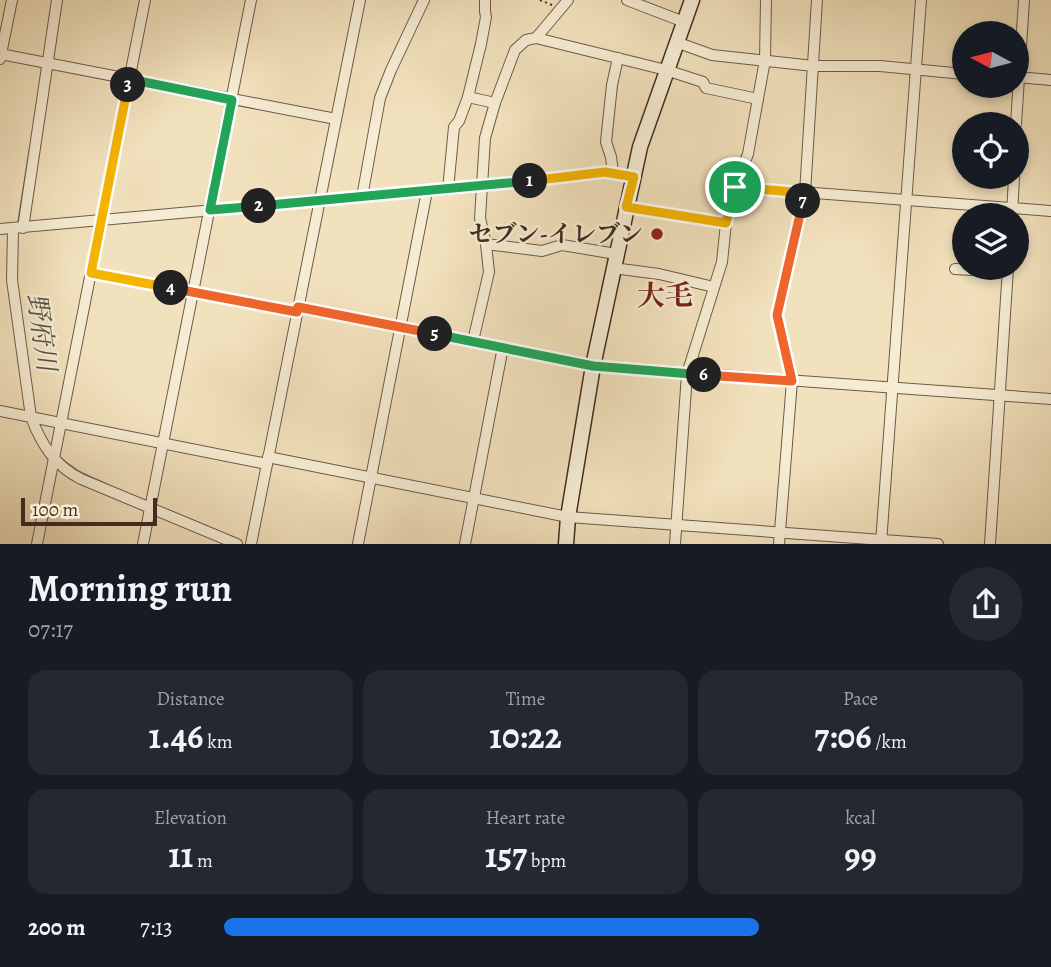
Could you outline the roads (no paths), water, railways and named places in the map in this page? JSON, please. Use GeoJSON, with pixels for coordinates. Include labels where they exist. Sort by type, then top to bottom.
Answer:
{"type":"FeatureCollection","features":[{"type":"Feature","properties":{"kind":"main road"},"geometry":{"type":"LineString","coordinates":[[566,544],[593,366],[626,207],[640,147],[692,0]]}},
{"type":"Feature","properties":{"kind":"street"},"geometry":{"type":"LineString","coordinates":[[12,0],[0,56],[45,62],[336,119]]}},
{"type":"Feature","properties":{"kind":"street"},"geometry":{"type":"LineString","coordinates":[[57,0],[18,229],[12,280],[34,417],[41,441],[72,475],[151,505],[237,544]]}},
{"type":"Feature","properties":{"kind":"street"},"geometry":{"type":"LineString","coordinates":[[37,544],[145,0]]}},
{"type":"Feature","properties":{"kind":"street"},"geometry":{"type":"LineString","coordinates":[[143,544],[251,0]]}},
{"type":"Feature","properties":{"kind":"street"},"geometry":{"type":"LineString","coordinates":[[251,542],[360,0]]}},
{"type":"Feature","properties":{"kind":"street"},"geometry":{"type":"LineString","coordinates":[[362,197],[380,98],[424,0]]}},
{"type":"Feature","properties":{"kind":"street"},"geometry":{"type":"LineString","coordinates":[[448,189],[454,127],[468,97],[486,17],[485,0]]}},
{"type":"Feature","properties":{"kind":"street"},"geometry":{"type":"LineString","coordinates":[[536,38],[568,0]]}},
{"type":"Feature","properties":{"kind":"street"},"geometry":{"type":"LineString","coordinates":[[627,0],[684,22]]}},
{"type":"Feature","properties":{"kind":"street"},"geometry":{"type":"LineString","coordinates":[[675,544],[687,374],[722,262],[726,223],[735,187],[748,154],[765,60],[766,0]]}},
{"type":"Feature","properties":{"kind":"street"},"geometry":{"type":"LineString","coordinates":[[779,544],[792,381],[777,315],[805,193],[817,0]]}},
{"type":"Feature","properties":{"kind":"street"},"geometry":{"type":"LineString","coordinates":[[881,541],[921,0]]}},
{"type":"Feature","properties":{"kind":"street"},"geometry":{"type":"LineString","coordinates":[[1022,21],[1024,0]]}},
{"type":"Feature","properties":{"kind":"street"},"geometry":{"type":"LineString","coordinates":[[473,341],[489,272],[480,218],[485,138],[514,50],[526,40],[536,38],[666,70],[703,82],[706,88],[758,99]]}},
{"type":"Feature","properties":{"kind":"street"},"geometry":{"type":"LineString","coordinates":[[676,42],[712,55],[814,66],[880,66],[952,73]]}},
{"type":"Feature","properties":{"kind":"street"},"geometry":{"type":"LineString","coordinates":[[612,173],[606,142],[612,85],[618,58]]}},
{"type":"Feature","properties":{"kind":"street"},"geometry":{"type":"LineString","coordinates":[[1029,78],[1051,80]]}},
{"type":"Feature","properties":{"kind":"street"},"geometry":{"type":"LineString","coordinates":[[468,97],[495,103]]}},
{"type":"Feature","properties":{"kind":"street"},"geometry":{"type":"LineString","coordinates":[[0,229],[483,186],[605,172],[634,177]]}},
{"type":"Feature","properties":{"kind":"street"},"geometry":{"type":"LineString","coordinates":[[735,187],[952,205]]}},
{"type":"Feature","properties":{"kind":"street"},"geometry":{"type":"LineString","coordinates":[[358,544],[427,191]]}},
{"type":"Feature","properties":{"kind":"street"},"geometry":{"type":"LineString","coordinates":[[626,207],[726,223]]}},
{"type":"Feature","properties":{"kind":"street"},"geometry":{"type":"LineString","coordinates":[[1029,212],[1051,211]]}},
{"type":"Feature","properties":{"kind":"street"},"geometry":{"type":"LineString","coordinates":[[486,244],[541,251],[562,245],[659,274],[714,287]]}},
{"type":"Feature","properties":{"kind":"street"},"geometry":{"type":"LineString","coordinates":[[91,273],[401,327],[593,366],[1051,399]]}},
{"type":"Feature","properties":{"kind":"street"},"geometry":{"type":"LineString","coordinates":[[989,544],[1006,280]]}},
{"type":"Feature","properties":{"kind":"street"},"geometry":{"type":"LineString","coordinates":[[465,544],[503,347]]}},
{"type":"Feature","properties":{"kind":"street"},"geometry":{"type":"LineString","coordinates":[[0,411],[164,443],[474,497],[568,517],[938,544]]}},
{"type":"Feature","properties":{"kind":"waterway","name":"野府川"},"geometry":{"type":"LineString","coordinates":[[18,225],[30,149]]}},
{"type":"Feature","properties":{"kind":"waterway","name":"野府川"},"geometry":{"type":"LineString","coordinates":[[62,460],[79,472],[105,484]]}},
{"type":"Feature","properties":{"kind":"place","name":"セブン-イレブン"},"geometry":{"type":"Point","coordinates":[657,234]}},
{"type":"Feature","properties":{"kind":"district","name":"大毛"},"geometry":{"type":"Point","coordinates":[665,295]}}]}
